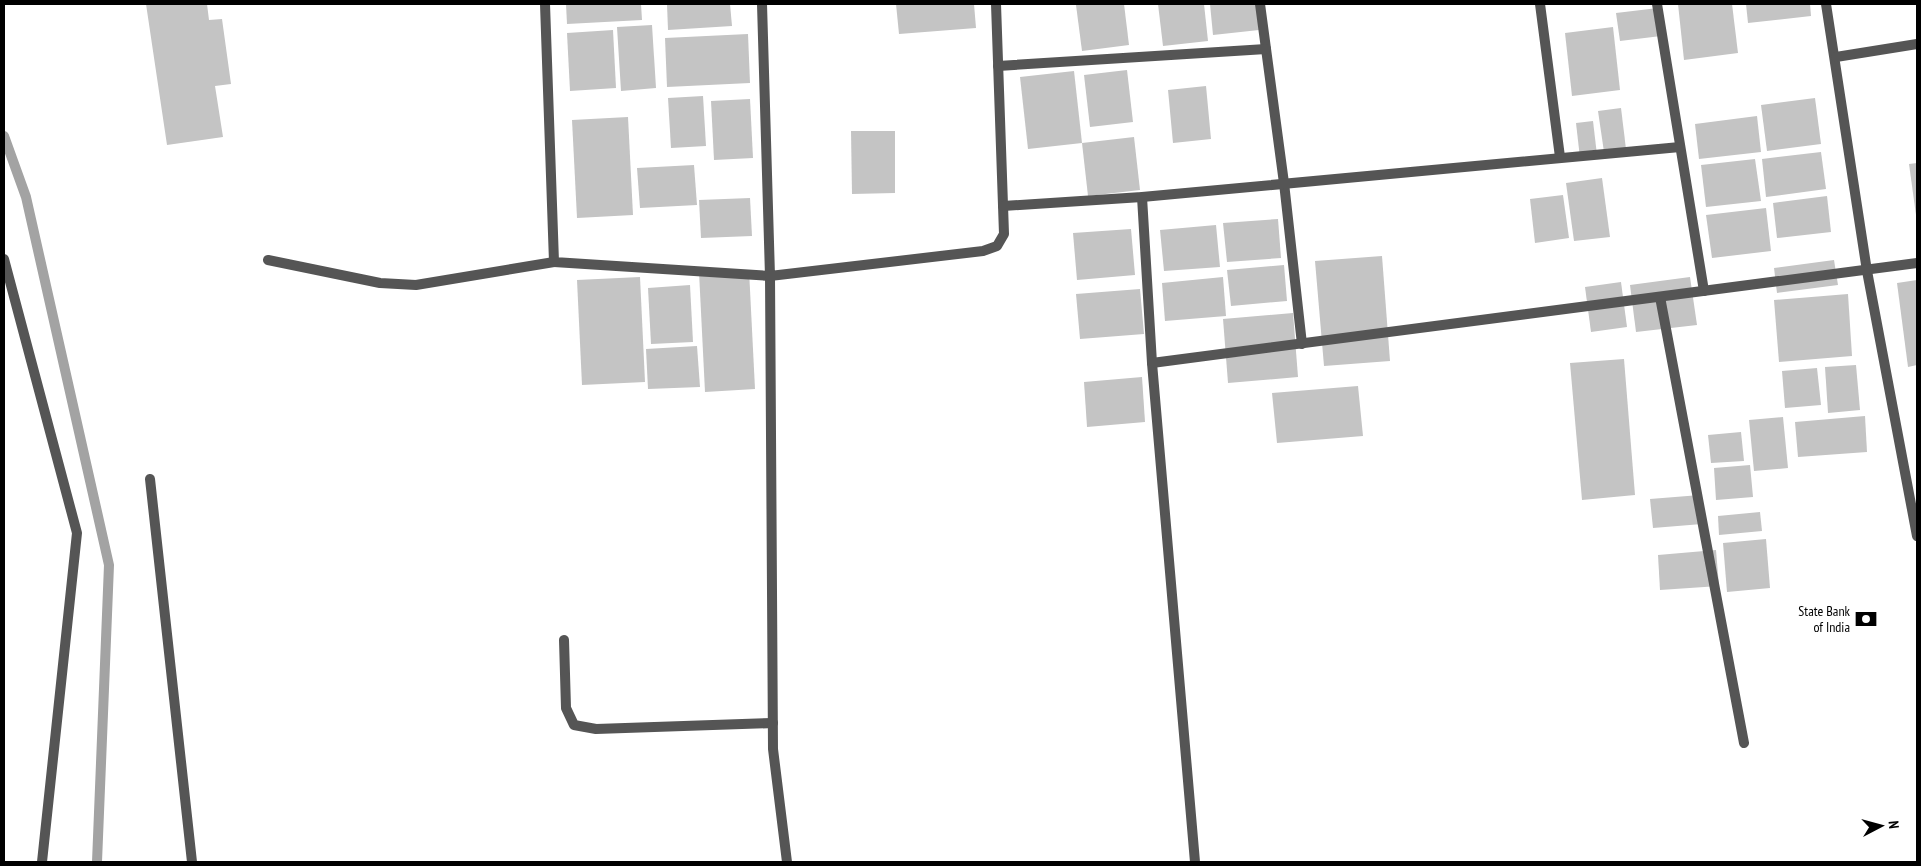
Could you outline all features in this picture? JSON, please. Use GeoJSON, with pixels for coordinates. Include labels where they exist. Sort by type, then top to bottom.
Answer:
{"type":"FeatureCollection","features":[{"type":"Feature","properties":{"kind":"street"},"geometry":{"type":"LineString","coordinates":[[545,4],[554,262]]}},
{"type":"Feature","properties":{"kind":"street"},"geometry":{"type":"LineString","coordinates":[[762,4],[770,276],[773,749],[787,862]]}},
{"type":"Feature","properties":{"kind":"street"},"geometry":{"type":"LineString","coordinates":[[268,260],[380,283],[416,285],[554,262],[770,276],[983,251],[997,246],[1004,234],[996,4]]}},
{"type":"Feature","properties":{"kind":"street"},"geometry":{"type":"LineString","coordinates":[[1260,4],[1284,183],[1302,344]]}},
{"type":"Feature","properties":{"kind":"street"},"geometry":{"type":"LineString","coordinates":[[1540,4],[1560,156]]}},
{"type":"Feature","properties":{"kind":"street"},"geometry":{"type":"LineString","coordinates":[[1657,4],[1704,292]]}},
{"type":"Feature","properties":{"kind":"street"},"geometry":{"type":"LineString","coordinates":[[1826,4],[1836,57],[1867,271],[1917,536]]}},
{"type":"Feature","properties":{"kind":"street"},"geometry":{"type":"LineString","coordinates":[[1836,57],[1917,44]]}},
{"type":"Feature","properties":{"kind":"street"},"geometry":{"type":"LineString","coordinates":[[998,66],[1266,50]]}},
{"type":"Feature","properties":{"kind":"street"},"geometry":{"type":"LineString","coordinates":[[1003,206],[1142,197],[1680,146]]}},
{"type":"Feature","properties":{"kind":"street"},"geometry":{"type":"LineString","coordinates":[[1142,197],[1152,362],[1196,862]]}},
{"type":"Feature","properties":{"kind":"street"},"geometry":{"type":"LineString","coordinates":[[4,259],[77,533],[42,862]]}},
{"type":"Feature","properties":{"kind":"street"},"geometry":{"type":"LineString","coordinates":[[1152,362],[1867,271],[1917,263]]}},
{"type":"Feature","properties":{"kind":"street"},"geometry":{"type":"LineString","coordinates":[[1660,297],[1744,743]]}},
{"type":"Feature","properties":{"kind":"street"},"geometry":{"type":"LineString","coordinates":[[150,479],[192,862]]}},
{"type":"Feature","properties":{"kind":"street"},"geometry":{"type":"LineString","coordinates":[[564,640],[566,708],[574,725],[596,730],[773,723]]}},
{"type":"Feature","properties":{"kind":"building"},"geometry":{"type":"Polygon","coordinates":[[[146,4],[207,4],[209,20],[222,19],[231,84],[215,86],[223,137],[167,145],[146,4]]]}},
{"type":"Feature","properties":{"kind":"building"},"geometry":{"type":"Polygon","coordinates":[[[566,4],[641,4],[642,20],[567,24],[566,4]]]}},
{"type":"Feature","properties":{"kind":"building"},"geometry":{"type":"Polygon","coordinates":[[[667,4],[730,4],[732,26],[668,30],[667,4]]]}},
{"type":"Feature","properties":{"kind":"building"},"geometry":{"type":"Polygon","coordinates":[[[896,4],[974,4],[976,28],[899,34],[896,4]]]}},
{"type":"Feature","properties":{"kind":"building"},"geometry":{"type":"Polygon","coordinates":[[[1124,4],[1129,45],[1082,51],[1076,5],[1124,4]]]}},
{"type":"Feature","properties":{"kind":"building"},"geometry":{"type":"Polygon","coordinates":[[[1158,4],[1204,4],[1208,41],[1163,46],[1158,4]]]}},
{"type":"Feature","properties":{"kind":"building"},"geometry":{"type":"Polygon","coordinates":[[[1210,4],[1256,4],[1259,30],[1213,35],[1210,4]]]}},
{"type":"Feature","properties":{"kind":"building"},"geometry":{"type":"Polygon","coordinates":[[[1678,4],[1732,4],[1738,53],[1684,60],[1678,4]]]}},
{"type":"Feature","properties":{"kind":"building"},"geometry":{"type":"Polygon","coordinates":[[[1746,4],[1810,4],[1811,16],[1748,23],[1746,4]]]}},
{"type":"Feature","properties":{"kind":"building"},"geometry":{"type":"Polygon","coordinates":[[[1658,8],[1661,36],[1620,41],[1616,13],[1658,8]]]}},
{"type":"Feature","properties":{"kind":"building"},"geometry":{"type":"Polygon","coordinates":[[[652,25],[656,88],[621,91],[617,27],[652,25]]]}},
{"type":"Feature","properties":{"kind":"building"},"geometry":{"type":"Polygon","coordinates":[[[1613,27],[1620,90],[1572,96],[1565,33],[1613,27]]]}},
{"type":"Feature","properties":{"kind":"building"},"geometry":{"type":"Polygon","coordinates":[[[613,30],[616,88],[570,91],[567,33],[613,30]]]}},
{"type":"Feature","properties":{"kind":"building"},"geometry":{"type":"Polygon","coordinates":[[[748,34],[750,83],[667,87],[665,38],[748,34]]]}},
{"type":"Feature","properties":{"kind":"building"},"geometry":{"type":"Polygon","coordinates":[[[1127,70],[1133,122],[1090,127],[1084,75],[1127,70]]]}},
{"type":"Feature","properties":{"kind":"building"},"geometry":{"type":"Polygon","coordinates":[[[1074,71],[1082,143],[1028,149],[1020,77],[1074,71]]]}},
{"type":"Feature","properties":{"kind":"building"},"geometry":{"type":"Polygon","coordinates":[[[1206,86],[1211,139],[1173,143],[1168,90],[1206,86]]]}},
{"type":"Feature","properties":{"kind":"building"},"geometry":{"type":"Polygon","coordinates":[[[703,96],[706,146],[671,148],[668,98],[703,96]]]}},
{"type":"Feature","properties":{"kind":"building"},"geometry":{"type":"Polygon","coordinates":[[[1815,98],[1821,144],[1767,151],[1761,105],[1815,98]]]}},
{"type":"Feature","properties":{"kind":"building"},"geometry":{"type":"Polygon","coordinates":[[[750,99],[753,158],[714,160],[711,101],[750,99]]]}},
{"type":"Feature","properties":{"kind":"building"},"geometry":{"type":"Polygon","coordinates":[[[1621,108],[1626,149],[1604,152],[1598,111],[1621,108]]]}},
{"type":"Feature","properties":{"kind":"building"},"geometry":{"type":"Polygon","coordinates":[[[1757,116],[1761,152],[1699,159],[1695,124],[1757,116]]]}},
{"type":"Feature","properties":{"kind":"building"},"geometry":{"type":"Polygon","coordinates":[[[628,117],[633,215],[577,218],[572,120],[628,117]]]}},
{"type":"Feature","properties":{"kind":"building"},"geometry":{"type":"Polygon","coordinates":[[[1593,121],[1597,155],[1580,158],[1576,123],[1593,121]]]}},
{"type":"Feature","properties":{"kind":"building"},"geometry":{"type":"Polygon","coordinates":[[[851,131],[895,131],[895,193],[852,194],[851,131]]]}},
{"type":"Feature","properties":{"kind":"building"},"geometry":{"type":"Polygon","coordinates":[[[1134,137],[1140,190],[1088,196],[1082,143],[1134,137]]]}},
{"type":"Feature","properties":{"kind":"building"},"geometry":{"type":"Polygon","coordinates":[[[1821,152],[1826,189],[1766,197],[1762,159],[1821,152]]]}},
{"type":"Feature","properties":{"kind":"building"},"geometry":{"type":"Polygon","coordinates":[[[1755,159],[1761,201],[1706,207],[1701,165],[1755,159]]]}},
{"type":"Feature","properties":{"kind":"building"},"geometry":{"type":"Polygon","coordinates":[[[1917,163],[1917,215],[1916,215],[1909,164],[1917,163]]]}},
{"type":"Feature","properties":{"kind":"building"},"geometry":{"type":"Polygon","coordinates":[[[694,165],[697,205],[640,208],[637,168],[694,165]]]}},
{"type":"Feature","properties":{"kind":"building"},"geometry":{"type":"Polygon","coordinates":[[[1602,178],[1610,237],[1574,241],[1566,183],[1602,178]]]}},
{"type":"Feature","properties":{"kind":"building"},"geometry":{"type":"Polygon","coordinates":[[[1563,195],[1569,238],[1535,243],[1530,199],[1563,195]]]}},
{"type":"Feature","properties":{"kind":"building"},"geometry":{"type":"Polygon","coordinates":[[[1827,196],[1831,232],[1777,238],[1773,203],[1827,196]]]}},
{"type":"Feature","properties":{"kind":"building"},"geometry":{"type":"Polygon","coordinates":[[[750,198],[752,236],[701,238],[699,200],[750,198]]]}},
{"type":"Feature","properties":{"kind":"building"},"geometry":{"type":"Polygon","coordinates":[[[1766,208],[1771,251],[1712,258],[1706,215],[1766,208]]]}},
{"type":"Feature","properties":{"kind":"building"},"geometry":{"type":"Polygon","coordinates":[[[1278,219],[1281,258],[1227,262],[1223,223],[1278,219]]]}},
{"type":"Feature","properties":{"kind":"building"},"geometry":{"type":"Polygon","coordinates":[[[1216,225],[1220,267],[1164,271],[1160,230],[1216,225]]]}},
{"type":"Feature","properties":{"kind":"building"},"geometry":{"type":"Polygon","coordinates":[[[1131,229],[1135,275],[1077,280],[1073,233],[1131,229]]]}},
{"type":"Feature","properties":{"kind":"building"},"geometry":{"type":"Polygon","coordinates":[[[1382,256],[1390,361],[1324,366],[1315,261],[1382,256]]]}},
{"type":"Feature","properties":{"kind":"building"},"geometry":{"type":"Polygon","coordinates":[[[1834,260],[1838,285],[1777,293],[1774,268],[1834,260]]]}},
{"type":"Feature","properties":{"kind":"building"},"geometry":{"type":"Polygon","coordinates":[[[1284,265],[1287,301],[1231,306],[1227,270],[1284,265]]]}},
{"type":"Feature","properties":{"kind":"building"},"geometry":{"type":"Polygon","coordinates":[[[749,270],[755,389],[705,392],[699,272],[749,270]]]}},
{"type":"Feature","properties":{"kind":"building"},"geometry":{"type":"Polygon","coordinates":[[[640,277],[645,382],[582,385],[577,280],[640,277]]]}},
{"type":"Feature","properties":{"kind":"building"},"geometry":{"type":"Polygon","coordinates":[[[1223,277],[1226,316],[1165,321],[1162,283],[1223,277]]]}},
{"type":"Feature","properties":{"kind":"building"},"geometry":{"type":"Polygon","coordinates":[[[1690,277],[1697,325],[1636,332],[1630,285],[1690,277]]]}},
{"type":"Feature","properties":{"kind":"building"},"geometry":{"type":"Polygon","coordinates":[[[1917,280],[1917,365],[1908,367],[1897,283],[1917,280]]]}},
{"type":"Feature","properties":{"kind":"building"},"geometry":{"type":"Polygon","coordinates":[[[1621,282],[1627,327],[1591,332],[1585,287],[1621,282]]]}},
{"type":"Feature","properties":{"kind":"building"},"geometry":{"type":"Polygon","coordinates":[[[690,285],[693,342],[651,344],[648,288],[690,285]]]}},
{"type":"Feature","properties":{"kind":"building"},"geometry":{"type":"Polygon","coordinates":[[[1140,289],[1144,334],[1080,339],[1076,294],[1140,289]]]}},
{"type":"Feature","properties":{"kind":"building"},"geometry":{"type":"Polygon","coordinates":[[[1848,294],[1852,356],[1779,362],[1774,300],[1848,294]]]}},
{"type":"Feature","properties":{"kind":"building"},"geometry":{"type":"Polygon","coordinates":[[[1293,313],[1298,377],[1228,383],[1223,319],[1293,313]]]}},
{"type":"Feature","properties":{"kind":"building"},"geometry":{"type":"Polygon","coordinates":[[[697,346],[700,387],[648,389],[646,349],[697,346]]]}},
{"type":"Feature","properties":{"kind":"building"},"geometry":{"type":"Polygon","coordinates":[[[1624,359],[1635,495],[1582,500],[1570,363],[1624,359]]]}},
{"type":"Feature","properties":{"kind":"building"},"geometry":{"type":"Polygon","coordinates":[[[1856,365],[1860,410],[1828,413],[1825,367],[1856,365]]]}},
{"type":"Feature","properties":{"kind":"building"},"geometry":{"type":"Polygon","coordinates":[[[1817,368],[1821,405],[1785,408],[1782,371],[1817,368]]]}},
{"type":"Feature","properties":{"kind":"building"},"geometry":{"type":"Polygon","coordinates":[[[1142,377],[1145,422],[1087,427],[1084,382],[1142,377]]]}},
{"type":"Feature","properties":{"kind":"building"},"geometry":{"type":"Polygon","coordinates":[[[1358,386],[1363,436],[1277,443],[1272,393],[1358,386]]]}},
{"type":"Feature","properties":{"kind":"building"},"geometry":{"type":"Polygon","coordinates":[[[1865,416],[1867,452],[1798,457],[1795,422],[1865,416]]]}},
{"type":"Feature","properties":{"kind":"building"},"geometry":{"type":"Polygon","coordinates":[[[1783,417],[1788,468],[1754,471],[1749,420],[1783,417]]]}},
{"type":"Feature","properties":{"kind":"building"},"geometry":{"type":"Polygon","coordinates":[[[1741,432],[1744,461],[1711,463],[1708,435],[1741,432]]]}},
{"type":"Feature","properties":{"kind":"building"},"geometry":{"type":"Polygon","coordinates":[[[1750,465],[1753,497],[1716,500],[1714,468],[1750,465]]]}},
{"type":"Feature","properties":{"kind":"building"},"geometry":{"type":"Polygon","coordinates":[[[1700,495],[1702,524],[1653,528],[1650,499],[1700,495]]]}},
{"type":"Feature","properties":{"kind":"building"},"geometry":{"type":"Polygon","coordinates":[[[1760,512],[1762,531],[1719,535],[1718,516],[1760,512]]]}},
{"type":"Feature","properties":{"kind":"building"},"geometry":{"type":"Polygon","coordinates":[[[1766,539],[1770,588],[1727,592],[1723,543],[1766,539]]]}},
{"type":"Feature","properties":{"kind":"building"},"geometry":{"type":"Polygon","coordinates":[[[1716,550],[1719,586],[1660,590],[1658,555],[1716,550]]]}},
{"type":"Feature","properties":{"kind":"waterway"},"geometry":{"type":"LineString","coordinates":[[4,136],[26,197],[109,565],[97,862]]}},
{"type":"Feature","properties":{"kind":"place","name":"State Bank of India"},"geometry":{"type":"Point","coordinates":[1866,619]}}]}
